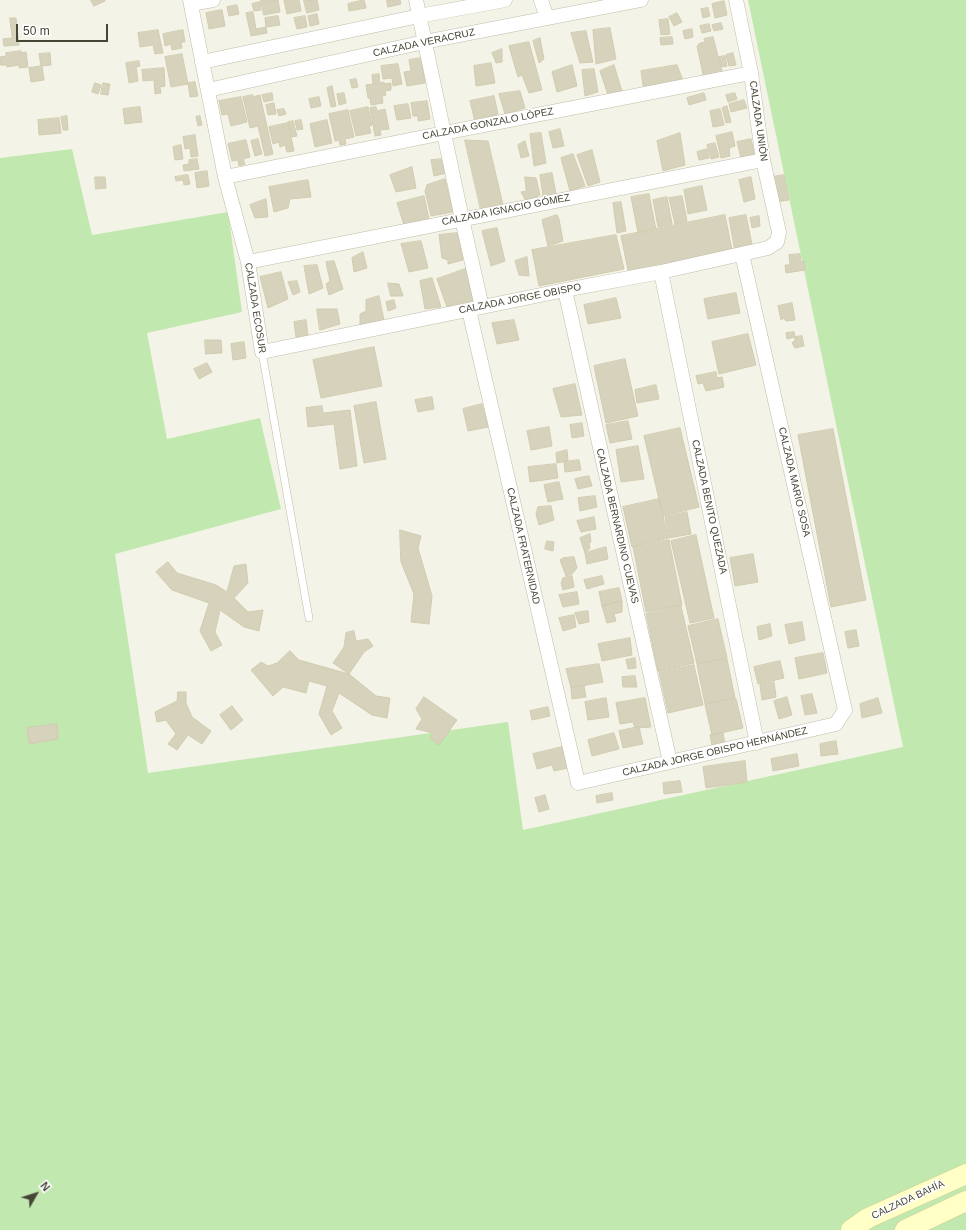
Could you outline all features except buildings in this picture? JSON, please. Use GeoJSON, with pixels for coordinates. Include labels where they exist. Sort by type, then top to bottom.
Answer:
{"type":"FeatureCollection","features":[{"type":"Feature","properties":{"kind":"main road","name":"CALZADA BAHÍA"},"geometry":{"type":"LineString","coordinates":[[851,1230],[868,1218],[966,1174]]}},
{"type":"Feature","properties":{"kind":"main road"},"geometry":{"type":"LineString","coordinates":[[905,1230],[966,1201]]}},
{"type":"Feature","properties":{"kind":"street"},"geometry":{"type":"LineString","coordinates":[[191,2],[213,0]]}},
{"type":"Feature","properties":{"kind":"street"},"geometry":{"type":"LineString","coordinates":[[416,0],[482,307]]}},
{"type":"Feature","properties":{"kind":"street"},"geometry":{"type":"LineString","coordinates":[[202,62],[419,16],[505,0]]}},
{"type":"Feature","properties":{"kind":"street"},"geometry":{"type":"LineString","coordinates":[[542,0],[547,18]]}},
{"type":"Feature","properties":{"kind":"street","name":"CALZADA VERACRUZ"},"geometry":{"type":"LineString","coordinates":[[208,90],[424,42],[641,0]]}},
{"type":"Feature","properties":{"kind":"street","name":"CALZADA UNIÓN"},"geometry":{"type":"LineString","coordinates":[[736,0],[751,73],[763,160],[779,232],[777,242]]}},
{"type":"Feature","properties":{"kind":"street","name":"CALZADA ECOSUR"},"geometry":{"type":"LineString","coordinates":[[191,2],[225,177],[248,262],[262,352]]}},
{"type":"Feature","properties":{"kind":"street","name":"CALZADA GONZALO LÓPEZ"},"geometry":{"type":"LineString","coordinates":[[225,177],[751,73]]}},
{"type":"Feature","properties":{"kind":"street","name":"CALZADA IGNACIO GÓMEZ"},"geometry":{"type":"LineString","coordinates":[[248,262],[763,160]]}},
{"type":"Feature","properties":{"kind":"street","name":"CALZADA JORGE OBISPO"},"geometry":{"type":"LineString","coordinates":[[262,352],[565,290],[661,272],[768,248],[777,242]]}},
{"type":"Feature","properties":{"kind":"street","name":"CALZADA MARIO SOSA"},"geometry":{"type":"LineString","coordinates":[[742,254],[845,710]]}},
{"type":"Feature","properties":{"kind":"street","name":"CALZADA BENITO QUEZADA"},"geometry":{"type":"LineString","coordinates":[[661,272],[757,742]]}},
{"type":"Feature","properties":{"kind":"street","name":"CALZADA BERNARDINO CUEVAS"},"geometry":{"type":"LineString","coordinates":[[565,290],[670,762]]}},
{"type":"Feature","properties":{"kind":"street","name":"CALZADA FRATERNIDAD"},"geometry":{"type":"LineString","coordinates":[[468,310],[578,783]]}},
{"type":"Feature","properties":{"kind":"street","name":"CALZADA JORGE OBISPO HERNÁNDEZ"},"geometry":{"type":"LineString","coordinates":[[578,783],[836,724],[845,710]]}},
{"type":"Feature","properties":{"kind":"lane","name":"CALZADA ECOSUR"},"geometry":{"type":"LineString","coordinates":[[262,352],[309,618]]}},
{"type":"Feature","properties":{"kind":"green space"},"geometry":{"type":"Polygon","coordinates":[[[748,0],[966,0],[966,1230],[0,1230],[0,158],[72,149],[92,235],[228,212],[242,312],[147,333],[167,439],[260,418],[281,509],[115,554],[148,773],[508,722],[523,830],[903,747],[748,0]]]}}]}
